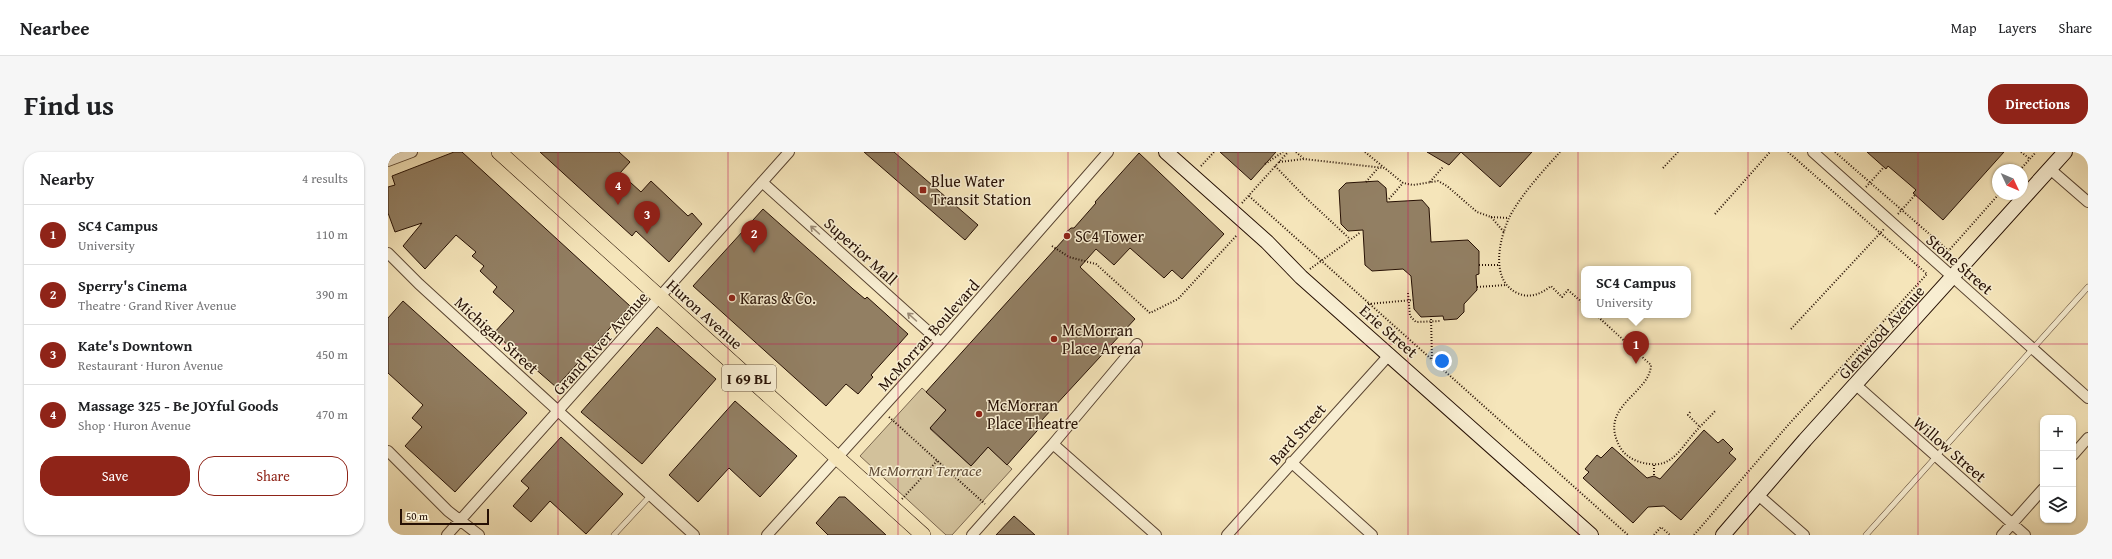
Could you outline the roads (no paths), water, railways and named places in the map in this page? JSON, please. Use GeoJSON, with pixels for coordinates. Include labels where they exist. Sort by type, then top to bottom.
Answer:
{"type":"FeatureCollection","features":[{"type":"Feature","properties":{"kind":"main road","name":"Huron Avenue"},"geometry":{"type":"LineString","coordinates":[[498,152],[661,297],[923,535]]}},
{"type":"Feature","properties":{"kind":"street"},"geometry":{"type":"LineString","coordinates":[[388,161],[412,152]]}},
{"type":"Feature","properties":{"kind":"street","name":"Grand River Avenue"},"geometry":{"type":"LineString","coordinates":[[447,535],[789,152]]}},
{"type":"Feature","properties":{"kind":"street","name":"McMorran Boulevard"},"geometry":{"type":"LineString","coordinates":[[767,535],[941,343],[1108,152]]}},
{"type":"Feature","properties":{"kind":"street","name":"Erie Street"},"geometry":{"type":"LineString","coordinates":[[1166,152],[1301,277],[1390,354],[1591,535]]}},
{"type":"Feature","properties":{"kind":"street","name":"Stone Street"},"geometry":{"type":"LineString","coordinates":[[1813,152],[2088,398]]}},
{"type":"Feature","properties":{"kind":"street","name":"Glenwood Avenue"},"geometry":{"type":"LineString","coordinates":[[1723,535],[1757,494],[2065,152]]}},
{"type":"Feature","properties":{"kind":"street"},"geometry":{"type":"LineString","coordinates":[[2050,169],[2088,202]]}},
{"type":"Feature","properties":{"kind":"street","name":"Superior Mall"},"geometry":{"type":"LineString","coordinates":[[762,182],[941,343]]}},
{"type":"Feature","properties":{"kind":"street","name":"Michigan Street"},"geometry":{"type":"LineString","coordinates":[[388,253],[419,284],[694,535]]}},
{"type":"Feature","properties":{"kind":"street"},"geometry":{"type":"LineString","coordinates":[[972,535],[1053,444],[1137,344]]}},
{"type":"Feature","properties":{"kind":"street","name":"Bard Street"},"geometry":{"type":"LineString","coordinates":[[1227,535],[1291,462],[1390,354]]}},
{"type":"Feature","properties":{"kind":"street","name":"Willow Street"},"geometry":{"type":"LineString","coordinates":[[1856,385],[2025,535]]}},
{"type":"Feature","properties":{"kind":"street"},"geometry":{"type":"LineString","coordinates":[[2076,452],[2088,438]]}},
{"type":"Feature","properties":{"kind":"street"},"geometry":{"type":"LineString","coordinates":[[1053,444],[1156,535]]}},
{"type":"Feature","properties":{"kind":"street"},"geometry":{"type":"LineString","coordinates":[[388,451],[448,511],[479,535]]}},
{"type":"Feature","properties":{"kind":"street"},"geometry":{"type":"LineString","coordinates":[[1291,462],[1372,535]]}},
{"type":"Feature","properties":{"kind":"street"},"geometry":{"type":"LineString","coordinates":[[2002,535],[2040,492]]}},
{"type":"Feature","properties":{"kind":"street"},"geometry":{"type":"LineString","coordinates":[[1757,494],[1804,535]]}},
{"type":"Feature","properties":{"kind":"lane"},"geometry":{"type":"LineString","coordinates":[[1866,535],[2088,287]]}},
{"type":"Feature","properties":{"kind":"lane"},"geometry":{"type":"LineString","coordinates":[[614,535],[650,496]]}},
{"type":"Feature","properties":{"kind":"place","name":"Blue Water Transit Station"},"geometry":{"type":"Point","coordinates":[923,190]}},
{"type":"Feature","properties":{"kind":"place","name":"Massage 325 - Be JOYful Goods"},"geometry":{"type":"Point","coordinates":[618,205]}},
{"type":"Feature","properties":{"kind":"place","name":"Kate's Downtown"},"geometry":{"type":"Point","coordinates":[647,234]}},
{"type":"Feature","properties":{"kind":"place","name":"SC4 Tower"},"geometry":{"type":"Point","coordinates":[1067,236]}},
{"type":"Feature","properties":{"kind":"place","name":"Sperry's Cinema"},"geometry":{"type":"Point","coordinates":[754,253]}},
{"type":"Feature","properties":{"kind":"place","name":"Karas & Co."},"geometry":{"type":"Point","coordinates":[732,298]}},
{"type":"Feature","properties":{"kind":"place","name":"McMorran Place Arena"},"geometry":{"type":"Point","coordinates":[1054,339]}},
{"type":"Feature","properties":{"kind":"place","name":"SC4 Campus"},"geometry":{"type":"Point","coordinates":[1636,364]}},
{"type":"Feature","properties":{"kind":"place","name":"McMorran Place Theatre"},"geometry":{"type":"Point","coordinates":[979,414]}},
{"type":"Feature","properties":{"kind":"park label","name":"McMorran Terrace"},"geometry":{"type":"Point","coordinates":[925,470]}}]}
